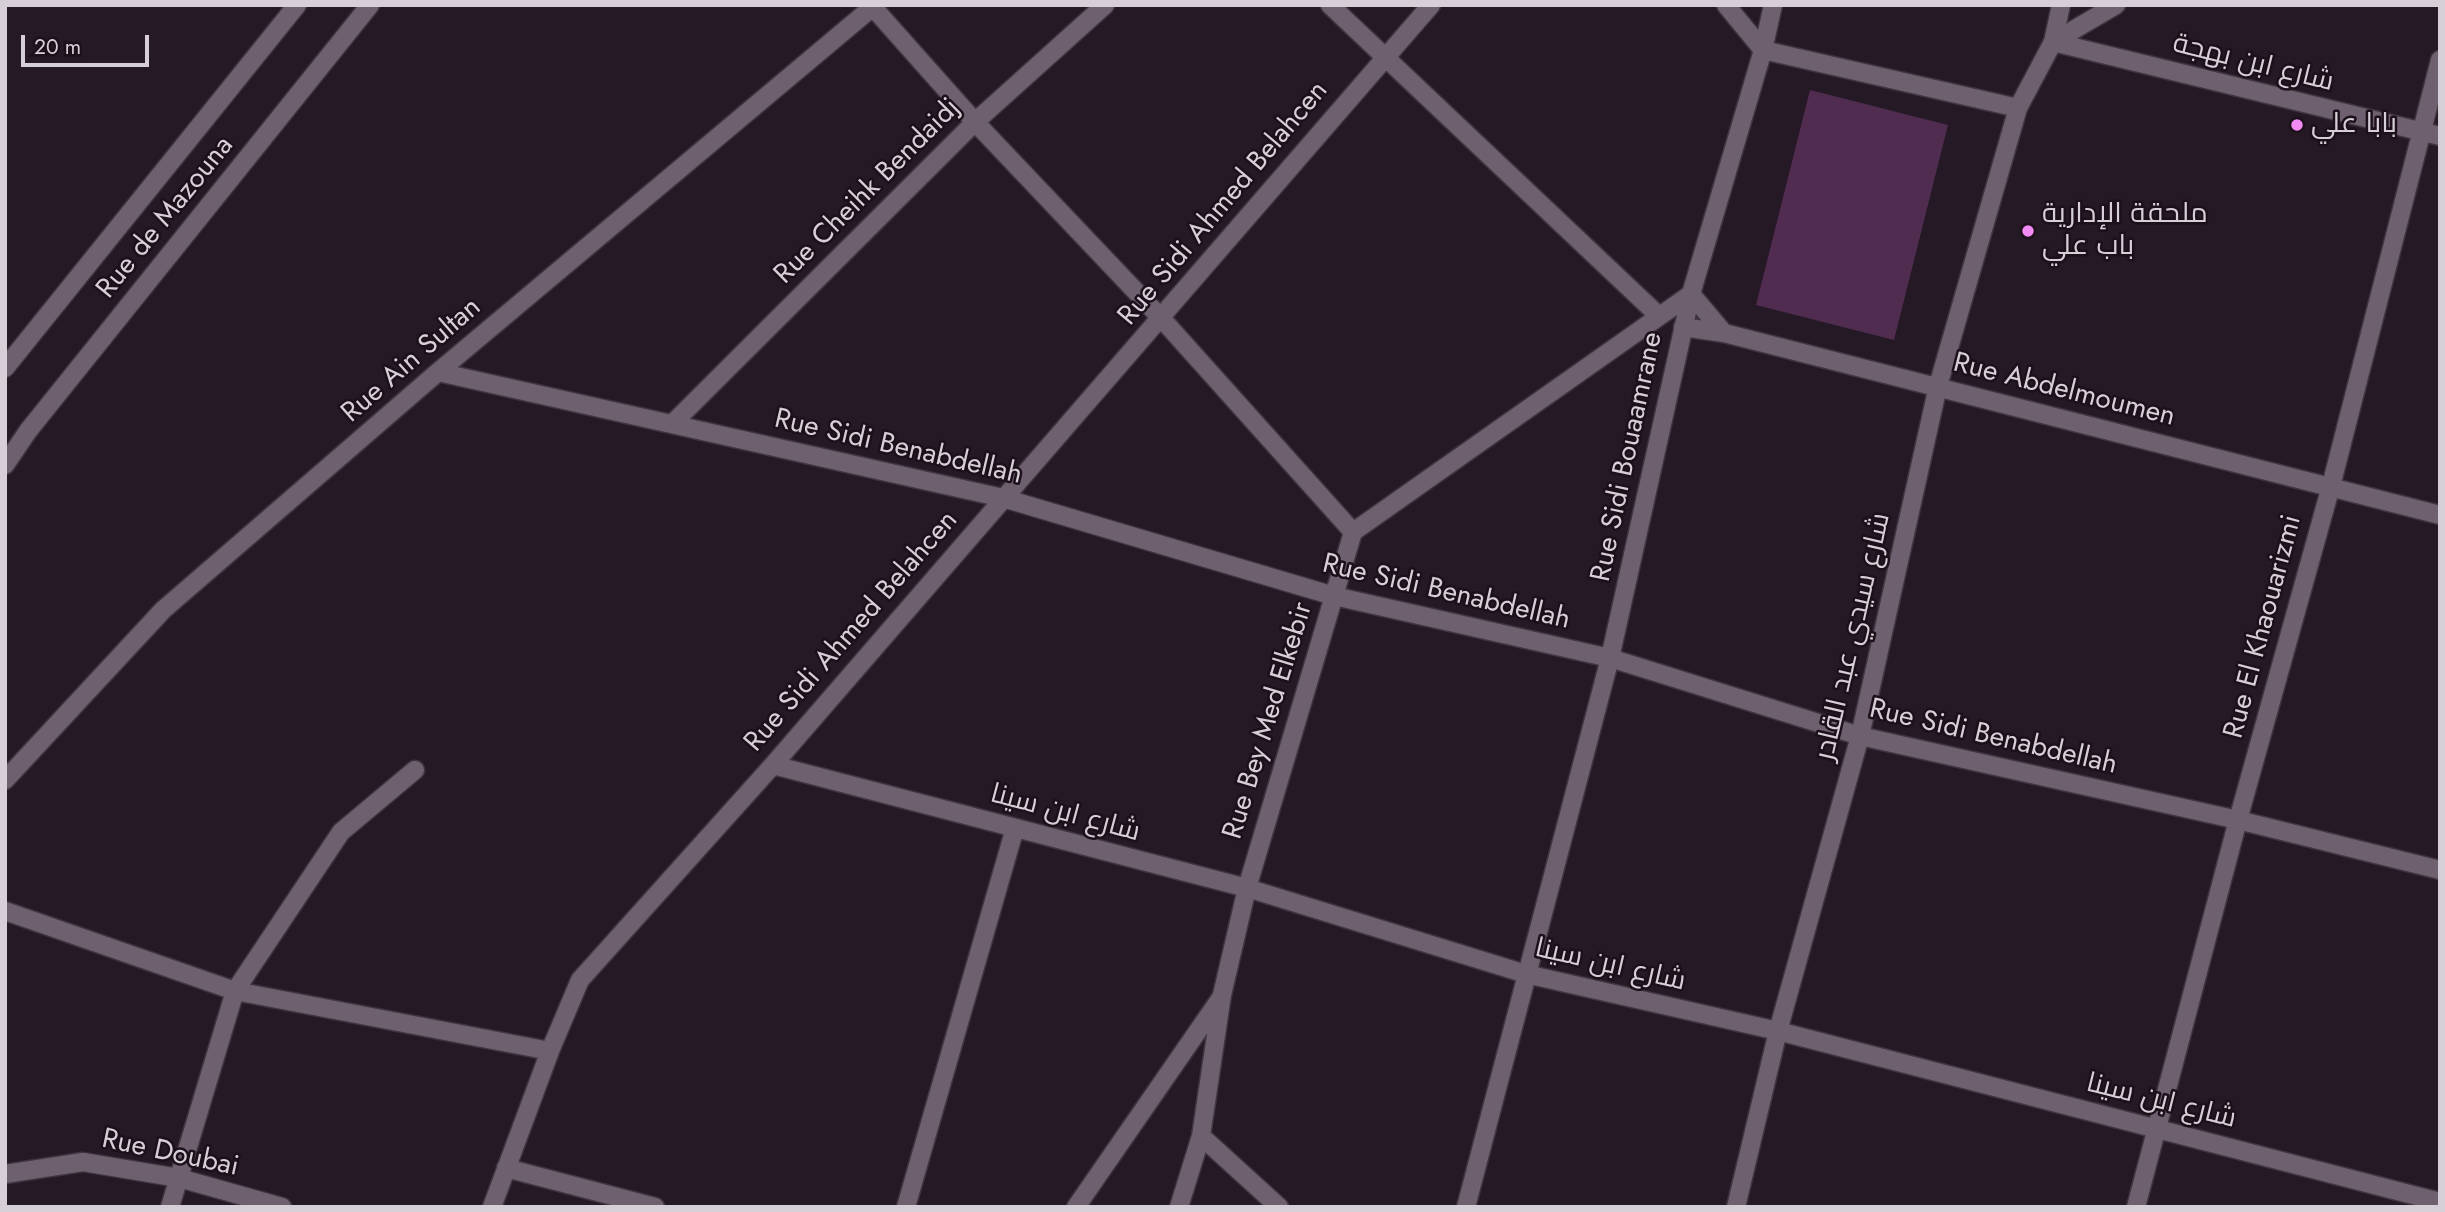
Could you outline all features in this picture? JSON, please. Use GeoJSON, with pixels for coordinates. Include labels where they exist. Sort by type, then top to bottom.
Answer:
{"type":"FeatureCollection","features":[{"type":"Feature","properties":{"kind":"street","name":"Rue de Mazouna"},"geometry":{"type":"LineString","coordinates":[[5,368],[297,5]]}},
{"type":"Feature","properties":{"kind":"street","name":"Rue de Mazouna"},"geometry":{"type":"LineString","coordinates":[[5,465],[37,421],[370,5]]}},
{"type":"Feature","properties":{"kind":"street","name":"Rue Cheihk Bendaidj"},"geometry":{"type":"LineString","coordinates":[[673,423],[975,122],[1105,5]]}},
{"type":"Feature","properties":{"kind":"street"},"geometry":{"type":"LineString","coordinates":[[1330,5],[1659,316]]}},
{"type":"Feature","properties":{"kind":"street","name":"Rue Sidi Ahmed Belahcen"},"geometry":{"type":"LineString","coordinates":[[492,1207],[550,1051],[580,980],[773,765],[1162,318],[1384,56],[1431,5]]}},
{"type":"Feature","properties":{"kind":"street"},"geometry":{"type":"LineString","coordinates":[[1726,5],[1763,50],[2018,108]]}},
{"type":"Feature","properties":{"kind":"street","name":"Rue Sidi Bouaamrane"},"geometry":{"type":"LineString","coordinates":[[1466,1207],[1610,658],[1691,294],[1763,50],[1773,5]]}},
{"type":"Feature","properties":{"kind":"street","name":"شارع سيدي عبد القادر"},"geometry":{"type":"LineString","coordinates":[[1736,1207],[1778,1031],[1860,736],[1938,386],[2018,108],[2053,43],[2061,5]]}},
{"type":"Feature","properties":{"kind":"street"},"geometry":{"type":"LineString","coordinates":[[2053,43],[2116,5]]}},
{"type":"Feature","properties":{"kind":"street"},"geometry":{"type":"LineString","coordinates":[[872,6],[975,122],[1162,318],[1353,532],[1691,294],[1724,332]]}},
{"type":"Feature","properties":{"kind":"street","name":"Rue Ain Sultan"},"geometry":{"type":"LineString","coordinates":[[5,780],[163,610],[438,372],[872,6]]}},
{"type":"Feature","properties":{"kind":"street","name":"شارع ابن بهجة"},"geometry":{"type":"LineString","coordinates":[[2053,43],[2440,136]]}},
{"type":"Feature","properties":{"kind":"street","name":"Rue El Khaouarizmi"},"geometry":{"type":"LineString","coordinates":[[2136,1207],[2238,820],[2331,486],[2440,60]]}},
{"type":"Feature","properties":{"kind":"street","name":"Rue Abdelmoumen"},"geometry":{"type":"LineString","coordinates":[[1684,327],[1724,332],[2440,515]]}},
{"type":"Feature","properties":{"kind":"street","name":"Rue Sidi Benabdellah"},"geometry":{"type":"LineString","coordinates":[[438,372],[1003,498],[1334,596],[1610,658],[1860,736],[2238,820],[2440,870]]}},
{"type":"Feature","properties":{"kind":"street","name":"Rue Bey Med Elkebir"},"geometry":{"type":"LineString","coordinates":[[1179,1207],[1201,1136],[1222,995],[1247,888],[1353,532]]}},
{"type":"Feature","properties":{"kind":"street","name":"شارع ابن سينا"},"geometry":{"type":"LineString","coordinates":[[773,765],[1247,888],[1526,974],[1778,1031],[2440,1202]]}},
{"type":"Feature","properties":{"kind":"street"},"geometry":{"type":"LineString","coordinates":[[170,1207],[235,991],[341,832],[415,770]]}},
{"type":"Feature","properties":{"kind":"street"},"geometry":{"type":"LineString","coordinates":[[906,1207],[1015,828]]}},
{"type":"Feature","properties":{"kind":"street"},"geometry":{"type":"LineString","coordinates":[[5,911],[235,991],[550,1051]]}},
{"type":"Feature","properties":{"kind":"street"},"geometry":{"type":"LineString","coordinates":[[1076,1207],[1222,995]]}},
{"type":"Feature","properties":{"kind":"street"},"geometry":{"type":"LineString","coordinates":[[1201,1136],[1279,1207]]}},
{"type":"Feature","properties":{"kind":"street","name":"Rue Doubai"},"geometry":{"type":"LineString","coordinates":[[5,1174],[83,1162],[179,1178],[282,1207]]}},
{"type":"Feature","properties":{"kind":"street"},"geometry":{"type":"LineString","coordinates":[[506,1168],[654,1207]]}},
{"type":"Feature","properties":{"kind":"shaded area"},"geometry":{"type":"Polygon","coordinates":[[[1810,90],[1948,125],[1894,340],[1756,305],[1810,90]]]}},
{"type":"Feature","properties":{"kind":"place","name":"بابا علي"},"geometry":{"type":"Point","coordinates":[2297,125]}},
{"type":"Feature","properties":{"kind":"place","name":"ملحقة الإدارية باب علي"},"geometry":{"type":"Point","coordinates":[2028,231]}}]}
